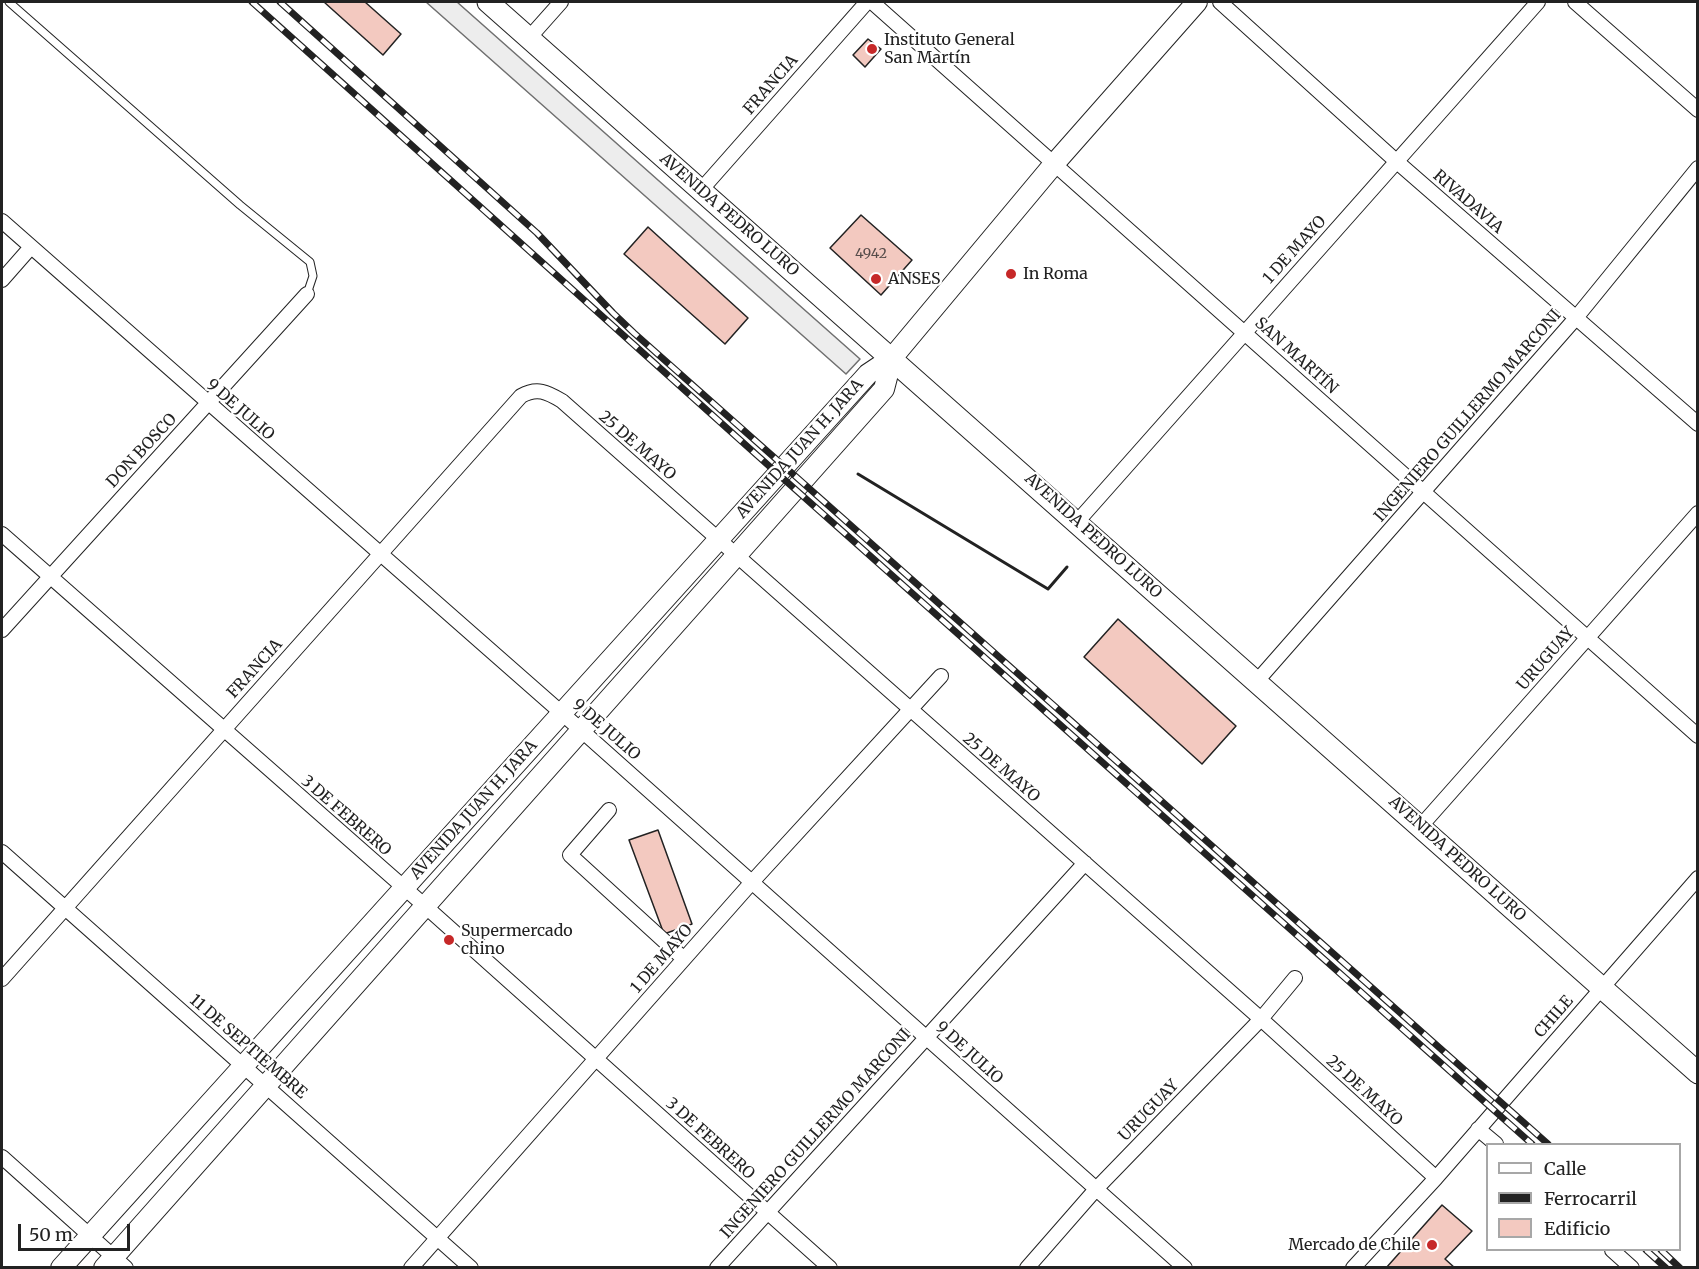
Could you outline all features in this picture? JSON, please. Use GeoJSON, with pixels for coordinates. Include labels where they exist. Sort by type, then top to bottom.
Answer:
{"type":"FeatureCollection","features":[{"type":"Feature","properties":{"kind":"main road","name":"AVENIDA PEDRO LURO"},"geometry":{"type":"LineString","coordinates":[[488,2],[1698,1073]]}},
{"type":"Feature","properties":{"kind":"main road","name":"AVENIDA JUAN H. JARA"},"geometry":{"type":"LineString","coordinates":[[61,1268],[868,374],[892,358],[1054,164],[1197,2]]}},
{"type":"Feature","properties":{"kind":"main road","name":"AVENIDA JUAN H. JARA"},"geometry":{"type":"LineString","coordinates":[[115,1264],[266,1085],[885,389],[892,358]]}},
{"type":"Feature","properties":{"kind":"street"},"geometry":{"type":"LineString","coordinates":[[529,38],[561,2]]}},
{"type":"Feature","properties":{"kind":"street","name":"FRANCIA"},"geometry":{"type":"LineString","coordinates":[[700,190],[867,2]]}},
{"type":"Feature","properties":{"kind":"street","name":"SAN MARTÍN"},"geometry":{"type":"LineString","coordinates":[[872,2],[1698,736]]}},
{"type":"Feature","properties":{"kind":"street","name":"RIVADAVIA"},"geometry":{"type":"LineString","coordinates":[[1220,2],[1396,161],[1698,424]]}},
{"type":"Feature","properties":{"kind":"street","name":"1 DE MAYO"},"geometry":{"type":"LineString","coordinates":[[1077,522],[1538,2]]}},
{"type":"Feature","properties":{"kind":"street"},"geometry":{"type":"LineString","coordinates":[[1575,2],[1698,110]]}},
{"type":"Feature","properties":{"kind":"street","name":"INGENIERO GUILLERMO MARCONI"},"geometry":{"type":"LineString","coordinates":[[1257,681],[1575,319],[1698,168]]}},
{"type":"Feature","properties":{"kind":"street","name":"9 DE JULIO"},"geometry":{"type":"LineString","coordinates":[[2,221],[581,730],[1185,1268]]}},
{"type":"Feature","properties":{"kind":"street"},"geometry":{"type":"LineString","coordinates":[[2,280],[31,247]]}},
{"type":"Feature","properties":{"kind":"street","name":"DON BOSCO"},"geometry":{"type":"LineString","coordinates":[[2,630],[307,294]]}},
{"type":"Feature","properties":{"kind":"street","name":"FRANCIA"},"geometry":{"type":"LineString","coordinates":[[2,979],[222,729],[521,396],[539,390]]}},
{"type":"Feature","properties":{"kind":"street","name":"25 DE MAYO"},"geometry":{"type":"LineString","coordinates":[[539,390],[562,401],[1261,1019],[1436,1178]]}},
{"type":"Feature","properties":{"kind":"street","name":"URUGUAY"},"geometry":{"type":"LineString","coordinates":[[1420,827],[1698,513]]}},
{"type":"Feature","properties":{"kind":"street","name":"3 DE FEBRERO"},"geometry":{"type":"LineString","coordinates":[[2,534],[425,906],[830,1268]]}},
{"type":"Feature","properties":{"kind":"street","name":"1 DE MAYO"},"geometry":{"type":"LineString","coordinates":[[411,1268],[752,882],[941,676]]}},
{"type":"Feature","properties":{"kind":"street"},"geometry":{"type":"LineString","coordinates":[[609,810],[570,855],[684,959]]}},
{"type":"Feature","properties":{"kind":"street","name":"11 DE SEPTIEMBRE"},"geometry":{"type":"LineString","coordinates":[[2,852],[471,1268]]}},
{"type":"Feature","properties":{"kind":"street","name":"INGENIERO GUILLERMO MARCONI"},"geometry":{"type":"LineString","coordinates":[[717,1268],[1085,863]]}},
{"type":"Feature","properties":{"kind":"street","name":"CHILE"},"geometry":{"type":"LineString","coordinates":[[1353,1268],[1436,1178],[1698,878]]}},
{"type":"Feature","properties":{"kind":"street","name":"URUGUAY"},"geometry":{"type":"LineString","coordinates":[[1027,1268],[1097,1188],[1261,1019],[1295,978]]}},
{"type":"Feature","properties":{"kind":"street"},"geometry":{"type":"LineString","coordinates":[[1478,1128],[1495,1143]]}},
{"type":"Feature","properties":{"kind":"street"},"geometry":{"type":"LineString","coordinates":[[2,1157],[90,1235],[115,1264]]}},
{"type":"Feature","properties":{"kind":"street"},"geometry":{"type":"LineString","coordinates":[[1613,1251],[1632,1268]]}},
{"type":"Feature","properties":{"kind":"lane"},"geometry":{"type":"LineString","coordinates":[[9,2],[240,206],[310,262],[313,276],[307,294]]}},
{"type":"Feature","properties":{"kind":"shaded area"},"geometry":{"type":"Polygon","coordinates":[[[426,2],[457,2],[860,359],[846,374],[426,2]]]}},
{"type":"Feature","properties":{"kind":"building"},"geometry":{"type":"Polygon","coordinates":[[[324,2],[365,2],[401,34],[383,55],[324,2]]]}},
{"type":"Feature","properties":{"kind":"building","name":"Instituto General San Martín"},"geometry":{"type":"Polygon","coordinates":[[[868,39],[881,49],[865,67],[853,55],[868,39]]]}},
{"type":"Feature","properties":{"kind":"building","name":"ANSES"},"geometry":{"type":"Polygon","coordinates":[[[861,215],[912,260],[881,295],[830,248],[861,215]]]}},
{"type":"Feature","properties":{"kind":"building"},"geometry":{"type":"Polygon","coordinates":[[[648,227],[748,318],[725,344],[624,254],[648,227]]]}},
{"type":"Feature","properties":{"kind":"building"},"geometry":{"type":"Polygon","coordinates":[[[1118,619],[1236,726],[1202,764],[1084,657],[1118,619]]]}},
{"type":"Feature","properties":{"kind":"building"},"geometry":{"type":"Polygon","coordinates":[[[658,830],[692,924],[664,934],[629,840],[658,830]]]}},
{"type":"Feature","properties":{"kind":"building","name":"Mercado de Chile"},"geometry":{"type":"Polygon","coordinates":[[[1442,1205],[1472,1231],[1445,1259],[1455,1268],[1386,1268],[1442,1205]]]}},
{"type":"Feature","properties":{"kind":"railway"},"geometry":{"type":"LineString","coordinates":[[252,2],[778,474],[1531,1143]]}},
{"type":"Feature","properties":{"kind":"railway"},"geometry":{"type":"LineString","coordinates":[[280,2],[537,233],[634,333],[1547,1143]]}},
{"type":"Feature","properties":{"kind":"railway"},"geometry":{"type":"LineString","coordinates":[[1647,1251],[1666,1268]]}},
{"type":"Feature","properties":{"kind":"railway"},"geometry":{"type":"LineString","coordinates":[[1662,1251],[1680,1268]]}},
{"type":"Feature","properties":{"kind":"wall"},"geometry":{"type":"LineString","coordinates":[[858,474],[1048,589],[1067,567]]}},
{"type":"Feature","properties":{"kind":"place","name":"Instituto General San Martín"},"geometry":{"type":"Point","coordinates":[872,49]}},
{"type":"Feature","properties":{"kind":"place","name":"In Roma"},"geometry":{"type":"Point","coordinates":[1011,274]}},
{"type":"Feature","properties":{"kind":"place","name":"ANSES"},"geometry":{"type":"Point","coordinates":[876,279]}},
{"type":"Feature","properties":{"kind":"place","name":"Supermercado chino"},"geometry":{"type":"Point","coordinates":[449,940]}},
{"type":"Feature","properties":{"kind":"place","name":"Mercado de Chile"},"geometry":{"type":"Point","coordinates":[1432,1245]}}]}
